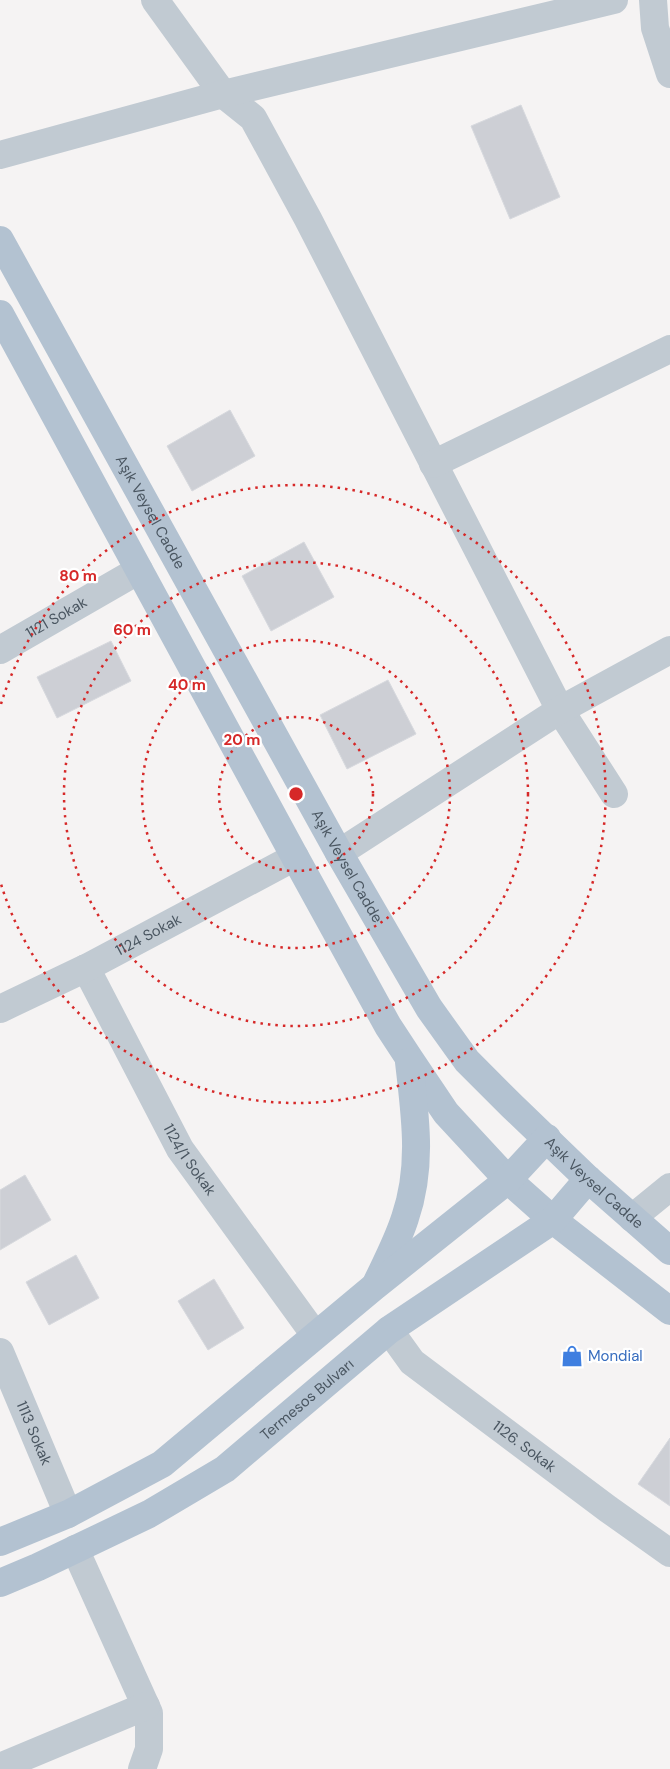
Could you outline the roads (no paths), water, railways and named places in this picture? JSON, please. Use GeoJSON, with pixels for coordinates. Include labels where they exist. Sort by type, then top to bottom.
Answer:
{"type":"FeatureCollection","features":[{"type":"Feature","properties":{"kind":"main road","name":"Aşık Veysel Cadde"},"geometry":{"type":"LineString","coordinates":[[0,240],[339,853],[429,1008],[467,1060],[512,1106],[588,1179],[670,1251]]}},
{"type":"Feature","properties":{"kind":"main road"},"geometry":{"type":"LineString","coordinates":[[0,314],[295,857],[388,1026],[409,1058],[446,1113],[508,1180],[553,1220],[670,1311]]}},
{"type":"Feature","properties":{"kind":"main road"},"geometry":{"type":"LineString","coordinates":[[376,1286],[405,1218],[416,1167],[417,1132],[409,1058]]}},
{"type":"Feature","properties":{"kind":"main road"},"geometry":{"type":"LineString","coordinates":[[0,1542],[68,1514],[162,1464],[315,1335],[508,1180],[547,1138]]}},
{"type":"Feature","properties":{"kind":"main road","name":"Termesos Bulvarı"},"geometry":{"type":"LineString","coordinates":[[0,1583],[149,1514],[225,1469],[388,1330],[553,1220],[588,1179]]}},
{"type":"Feature","properties":{"kind":"street"},"geometry":{"type":"LineString","coordinates":[[156,0],[223,94],[253,118],[308,219],[560,710],[614,794]]}},
{"type":"Feature","properties":{"kind":"street"},"geometry":{"type":"LineString","coordinates":[[0,155],[223,94],[614,0]]}},
{"type":"Feature","properties":{"kind":"street"},"geometry":{"type":"LineString","coordinates":[[653,0],[655,28],[670,74]]}},
{"type":"Feature","properties":{"kind":"street"},"geometry":{"type":"LineString","coordinates":[[433,464],[670,348]]}},
{"type":"Feature","properties":{"kind":"street","name":"1121 Sokak"},"geometry":{"type":"LineString","coordinates":[[0,650],[139,570]]}},
{"type":"Feature","properties":{"kind":"street"},"geometry":{"type":"LineString","coordinates":[[339,853],[560,710],[670,650]]}},
{"type":"Feature","properties":{"kind":"street","name":"1124 Sokak"},"geometry":{"type":"LineString","coordinates":[[0,1009],[86,968],[295,857]]}},
{"type":"Feature","properties":{"kind":"street","name":"1124/1 Sokak"},"geometry":{"type":"LineString","coordinates":[[86,968],[180,1150],[315,1335]]}},
{"type":"Feature","properties":{"kind":"street"},"geometry":{"type":"LineString","coordinates":[[632,1218],[670,1187]]}},
{"type":"Feature","properties":{"kind":"street","name":"1126. Sokak"},"geometry":{"type":"LineString","coordinates":[[388,1330],[412,1362],[608,1509],[670,1552]]}},
{"type":"Feature","properties":{"kind":"street","name":"1113 Sokak"},"geometry":{"type":"LineString","coordinates":[[0,1352],[68,1514]]}},
{"type":"Feature","properties":{"kind":"street"},"geometry":{"type":"LineString","coordinates":[[76,1549],[149,1713],[149,1749],[142,1769]]}},
{"type":"Feature","properties":{"kind":"street"},"geometry":{"type":"LineString","coordinates":[[0,1767],[146,1706]]}},
{"type":"Feature","properties":{"kind":"place","name":"Mondial"},"geometry":{"type":"Point","coordinates":[572,1356]}}]}
